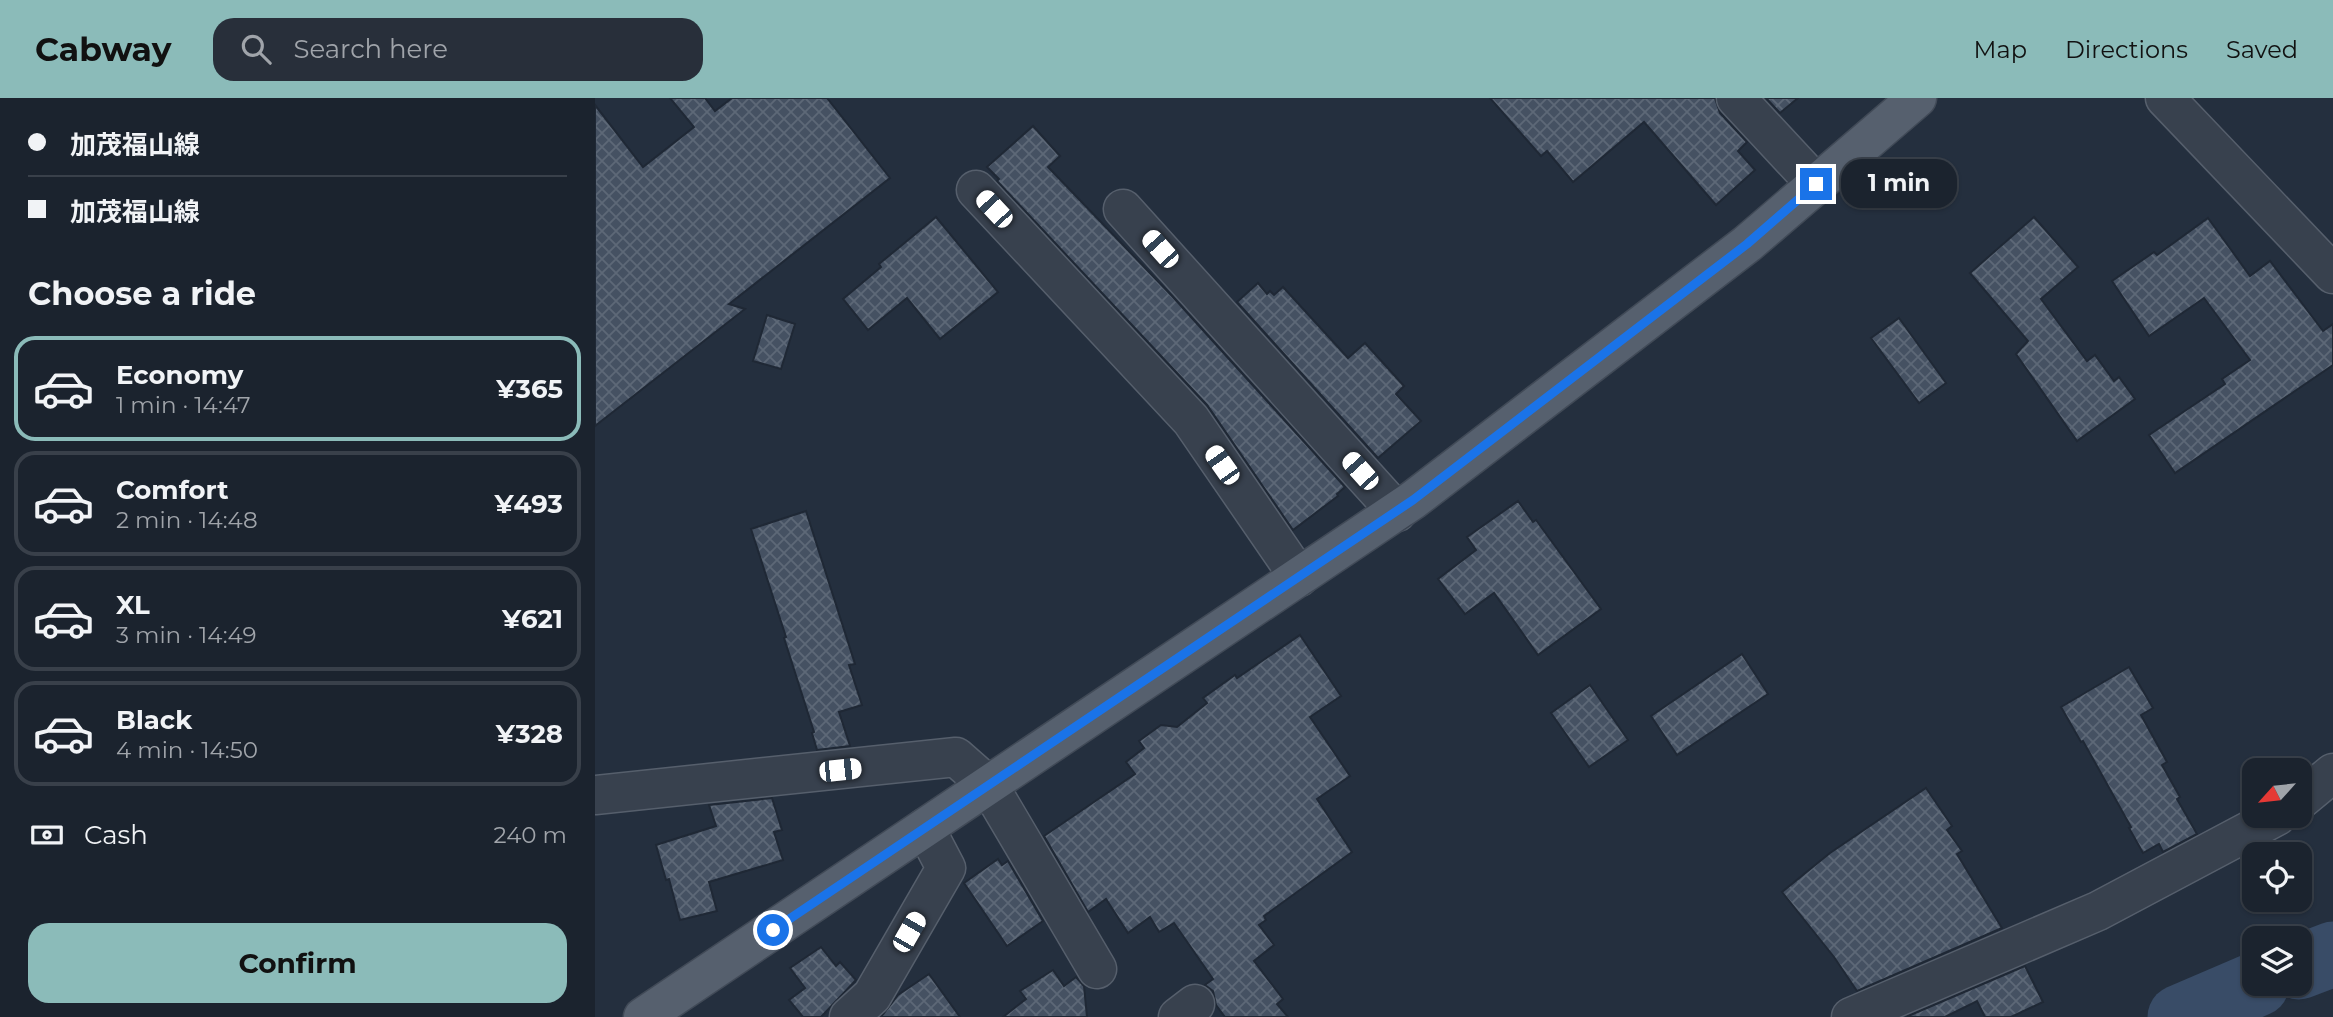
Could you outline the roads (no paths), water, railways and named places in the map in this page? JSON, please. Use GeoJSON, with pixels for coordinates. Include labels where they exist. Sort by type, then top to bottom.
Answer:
{"type":"FeatureCollection","features":[{"type":"Feature","properties":{"kind":"main road"},"geometry":{"type":"LineString","coordinates":[[643,1017],[1397,512],[1736,252],[1917,98]]}},
{"type":"Feature","properties":{"kind":"street"},"geometry":{"type":"LineString","coordinates":[[1736,98],[1816,184]]}},
{"type":"Feature","properties":{"kind":"street"},"geometry":{"type":"LineString","coordinates":[[2165,98],[2333,274]]}},
{"type":"Feature","properties":{"kind":"street"},"geometry":{"type":"LineString","coordinates":[[976,190],[1191,420],[1299,577]]}},
{"type":"Feature","properties":{"kind":"street"},"geometry":{"type":"LineString","coordinates":[[1123,209],[1397,512]]}},
{"type":"Feature","properties":{"kind":"street"},"geometry":{"type":"LineString","coordinates":[[595,795],[957,757],[989,786],[1097,970]]}},
{"type":"Feature","properties":{"kind":"street"},"geometry":{"type":"LineString","coordinates":[[2312,791],[2333,774]]}},
{"type":"Feature","properties":{"kind":"street"},"geometry":{"type":"LineString","coordinates":[[869,1010],[946,868],[925,828]]}},
{"type":"Feature","properties":{"kind":"street"},"geometry":{"type":"LineString","coordinates":[[1851,1017],[2098,911],[2254,828]]}},
{"type":"Feature","properties":{"kind":"waterway"},"geometry":{"type":"LineString","coordinates":[[2312,962],[2333,954]]}},
{"type":"Feature","properties":{"kind":"waterway"},"geometry":{"type":"LineString","coordinates":[[2180,1017],[2242,990]]}}]}
